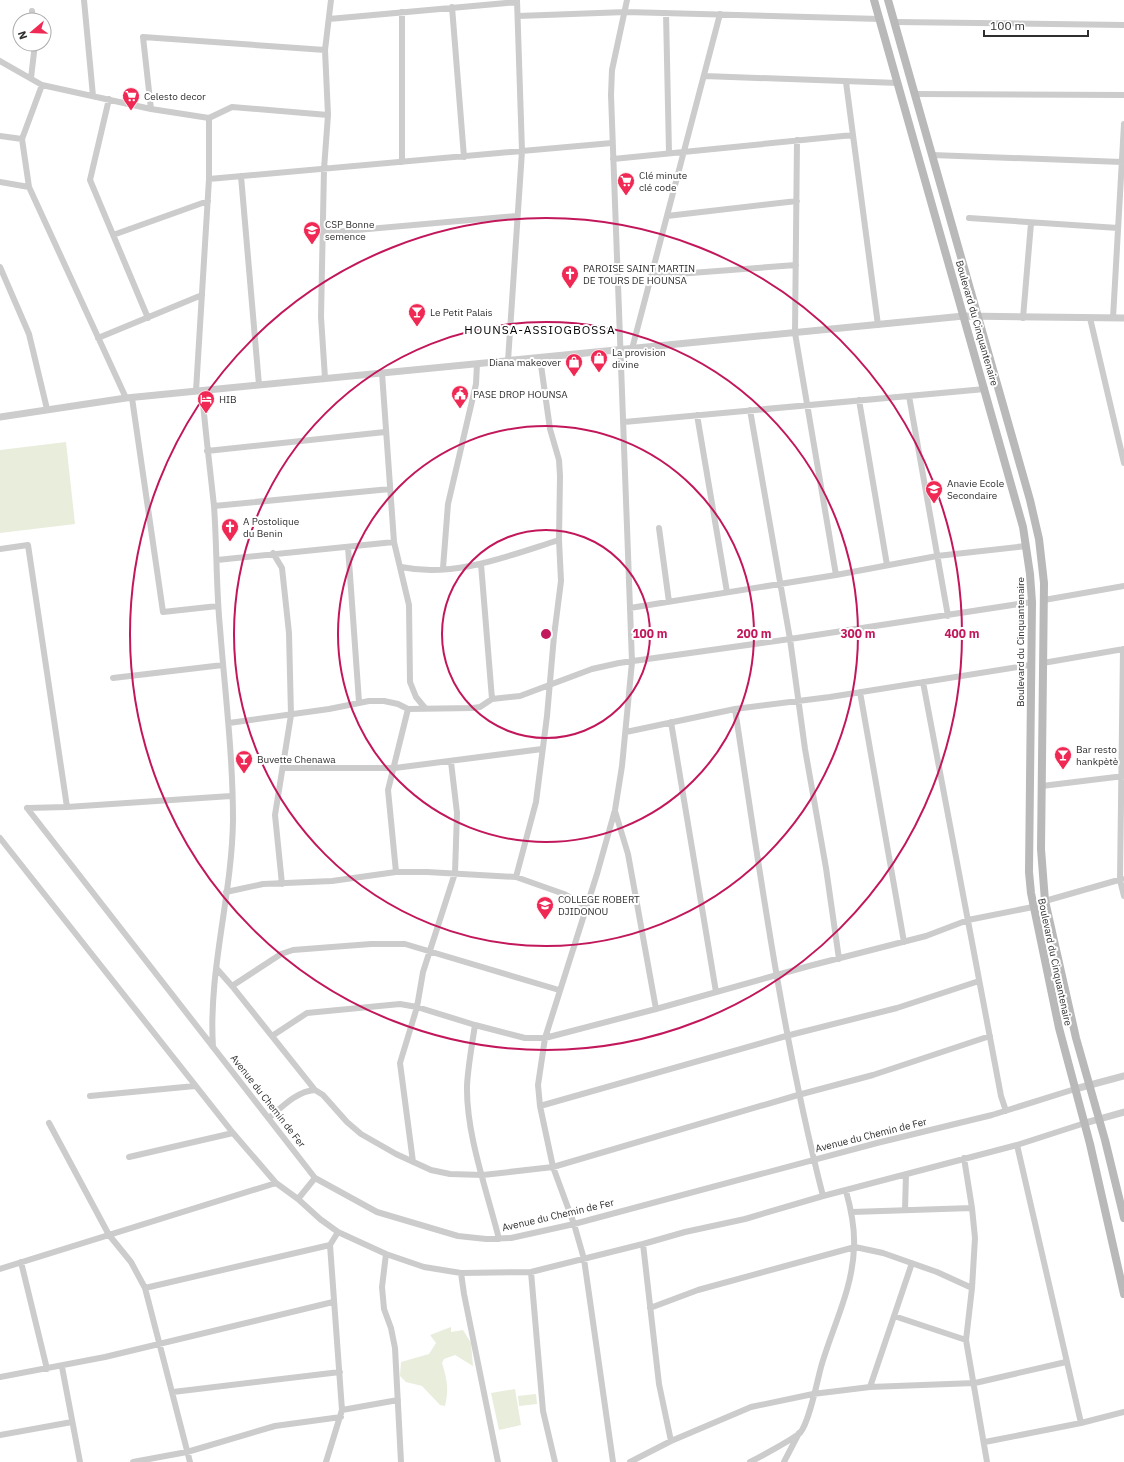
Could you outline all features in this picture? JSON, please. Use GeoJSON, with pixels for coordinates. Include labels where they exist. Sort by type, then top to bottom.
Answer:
{"type":"FeatureCollection","features":[{"type":"Feature","properties":{"kind":"main road","name":"Boulevard du Cinquantenaire"},"geometry":{"type":"LineString","coordinates":[[874,0],[1018,503],[1026,546],[1032,602],[1030,665],[1029,872],[1033,907],[1059,1028],[1085,1123],[1124,1294]]}},
{"type":"Feature","properties":{"kind":"main road","name":"Boulevard du Cinquantenaire"},"geometry":{"type":"LineString","coordinates":[[888,0],[1035,522],[1044,583],[1041,849],[1045,901],[1058,964],[1088,1086],[1099,1119],[1124,1218]]}},
{"type":"Feature","properties":{"kind":"street"},"geometry":{"type":"LineString","coordinates":[[84,0],[93,96]]}},
{"type":"Feature","properties":{"kind":"street"},"geometry":{"type":"LineString","coordinates":[[325,378],[320,317],[324,169],[328,115],[325,50],[331,0]]}},
{"type":"Feature","properties":{"kind":"street"},"geometry":{"type":"LineString","coordinates":[[613,1462],[584,1259],[574,1224],[553,1167],[540,1106],[538,1085],[544,1038],[615,810],[626,732],[632,662],[624,422],[612,143],[612,70],[617,44],[626,12],[627,0]]}},
{"type":"Feature","properties":{"kind":"street"},"geometry":{"type":"LineString","coordinates":[[329,19],[517,1],[522,151],[508,361]]}},
{"type":"Feature","properties":{"kind":"street"},"geometry":{"type":"LineString","coordinates":[[452,7],[464,157]]}},
{"type":"Feature","properties":{"kind":"street"},"geometry":{"type":"LineString","coordinates":[[402,12],[402,162]]}},
{"type":"Feature","properties":{"kind":"street"},"geometry":{"type":"LineString","coordinates":[[518,16],[626,12],[880,18]]}},
{"type":"Feature","properties":{"kind":"street"},"geometry":{"type":"LineString","coordinates":[[666,13],[669,153]]}},
{"type":"Feature","properties":{"kind":"street"},"geometry":{"type":"LineString","coordinates":[[632,349],[720,14]]}},
{"type":"Feature","properties":{"kind":"street"},"geometry":{"type":"LineString","coordinates":[[895,22],[1124,25]]}},
{"type":"Feature","properties":{"kind":"street"},"geometry":{"type":"LineString","coordinates":[[151,108],[143,37],[325,50]]}},
{"type":"Feature","properties":{"kind":"street"},"geometry":{"type":"LineString","coordinates":[[31,78],[34,52]]}},
{"type":"Feature","properties":{"kind":"street"},"geometry":{"type":"LineString","coordinates":[[0,60],[42,85],[151,108],[208,118],[232,107],[328,115]]}},
{"type":"Feature","properties":{"kind":"street"},"geometry":{"type":"LineString","coordinates":[[704,76],[898,83]]}},
{"type":"Feature","properties":{"kind":"street"},"geometry":{"type":"LineString","coordinates":[[846,82],[878,325]]}},
{"type":"Feature","properties":{"kind":"street"},"geometry":{"type":"LineString","coordinates":[[42,85],[22,139],[29,187],[98,338],[129,398],[163,612],[218,606]]}},
{"type":"Feature","properties":{"kind":"street"},"geometry":{"type":"LineString","coordinates":[[914,94],[1124,95]]}},
{"type":"Feature","properties":{"kind":"street"},"geometry":{"type":"LineString","coordinates":[[109,99],[90,180],[148,318]]}},
{"type":"Feature","properties":{"kind":"street"},"geometry":{"type":"LineString","coordinates":[[208,118],[209,179],[202,295],[199,391],[214,506],[218,606],[229,723],[233,819],[231,855],[217,970],[212,1033],[214,1047]]}},
{"type":"Feature","properties":{"kind":"street"},"geometry":{"type":"LineString","coordinates":[[1113,318],[1124,124]]}},
{"type":"Feature","properties":{"kind":"street"},"geometry":{"type":"LineString","coordinates":[[613,159],[853,135]]}},
{"type":"Feature","properties":{"kind":"street"},"geometry":{"type":"LineString","coordinates":[[0,136],[22,139]]}},
{"type":"Feature","properties":{"kind":"street"},"geometry":{"type":"LineString","coordinates":[[797,140],[795,333],[836,575]]}},
{"type":"Feature","properties":{"kind":"street"},"geometry":{"type":"LineString","coordinates":[[209,179],[612,143]]}},
{"type":"Feature","properties":{"kind":"street"},"geometry":{"type":"LineString","coordinates":[[932,155],[1122,162]]}},
{"type":"Feature","properties":{"kind":"street"},"geometry":{"type":"LineString","coordinates":[[241,176],[259,385]]}},
{"type":"Feature","properties":{"kind":"street"},"geometry":{"type":"LineString","coordinates":[[0,182],[29,187]]}},
{"type":"Feature","properties":{"kind":"street"},"geometry":{"type":"LineString","coordinates":[[667,216],[796,201]]}},
{"type":"Feature","properties":{"kind":"street"},"geometry":{"type":"LineString","coordinates":[[114,235],[208,202]]}},
{"type":"Feature","properties":{"kind":"street"},"geometry":{"type":"LineString","coordinates":[[323,233],[517,216]]}},
{"type":"Feature","properties":{"kind":"street"},"geometry":{"type":"LineString","coordinates":[[969,218],[1118,228]]}},
{"type":"Feature","properties":{"kind":"street"},"geometry":{"type":"LineString","coordinates":[[1023,318],[1031,223]]}},
{"type":"Feature","properties":{"kind":"street"},"geometry":{"type":"LineString","coordinates":[[651,276],[796,265]]}},
{"type":"Feature","properties":{"kind":"street"},"geometry":{"type":"LineString","coordinates":[[0,267],[2,276],[30,334],[47,409]]}},
{"type":"Feature","properties":{"kind":"street"},"geometry":{"type":"LineString","coordinates":[[98,338],[202,295]]}},
{"type":"Feature","properties":{"kind":"street"},"geometry":{"type":"LineString","coordinates":[[0,417],[129,398],[964,316],[1023,318],[1124,318]]}},
{"type":"Feature","properties":{"kind":"street"},"geometry":{"type":"LineString","coordinates":[[1090,318],[1124,463]]}},
{"type":"Feature","properties":{"kind":"street"},"geometry":{"type":"LineString","coordinates":[[516,877],[536,802],[542,750],[548,716],[549,684],[560,581],[559,460],[550,429],[540,358]]}},
{"type":"Feature","properties":{"kind":"street"},"geometry":{"type":"LineString","coordinates":[[443,568],[448,504],[474,390],[477,364]]}},
{"type":"Feature","properties":{"kind":"street"},"geometry":{"type":"LineString","coordinates":[[382,373],[394,542],[409,605],[410,682],[416,697],[425,708]]}},
{"type":"Feature","properties":{"kind":"street"},"geometry":{"type":"LineString","coordinates":[[624,422],[985,389]]}},
{"type":"Feature","properties":{"kind":"street"},"geometry":{"type":"LineString","coordinates":[[909,396],[948,616]]}},
{"type":"Feature","properties":{"kind":"street"},"geometry":{"type":"LineString","coordinates":[[859,400],[887,565]]}},
{"type":"Feature","properties":{"kind":"street"},"geometry":{"type":"LineString","coordinates":[[750,410],[790,639],[805,749],[826,868],[839,959]]}},
{"type":"Feature","properties":{"kind":"street"},"geometry":{"type":"LineString","coordinates":[[697,415],[727,592]]}},
{"type":"Feature","properties":{"kind":"street"},"geometry":{"type":"LineString","coordinates":[[207,451],[385,432]]}},
{"type":"Feature","properties":{"kind":"street"},"geometry":{"type":"LineString","coordinates":[[214,506],[390,489]]}},
{"type":"Feature","properties":{"kind":"street"},"geometry":{"type":"LineString","coordinates":[[659,528],[669,602]]}},
{"type":"Feature","properties":{"kind":"street"},"geometry":{"type":"LineString","coordinates":[[401,567],[421,570],[443,568],[458,569],[481,564],[559,540]]}},
{"type":"Feature","properties":{"kind":"street"},"geometry":{"type":"LineString","coordinates":[[217,560],[273,553],[394,542]]}},
{"type":"Feature","properties":{"kind":"street"},"geometry":{"type":"LineString","coordinates":[[0,549],[28,545],[67,807],[231,796]]}},
{"type":"Feature","properties":{"kind":"street"},"geometry":{"type":"LineString","coordinates":[[630,608],[836,575],[937,556],[1026,546]]}},
{"type":"Feature","properties":{"kind":"street"},"geometry":{"type":"LineString","coordinates":[[348,547],[359,702]]}},
{"type":"Feature","properties":{"kind":"street"},"geometry":{"type":"LineString","coordinates":[[273,553],[282,568],[289,633],[291,714],[275,815],[282,884]]}},
{"type":"Feature","properties":{"kind":"street"},"geometry":{"type":"LineString","coordinates":[[481,564],[492,699]]}},
{"type":"Feature","properties":{"kind":"street"},"geometry":{"type":"LineString","coordinates":[[1044,600],[1124,586]]}},
{"type":"Feature","properties":{"kind":"street"},"geometry":{"type":"LineString","coordinates":[[229,723],[329,709],[359,702],[384,701],[398,704],[408,709],[480,707],[492,699],[520,696],[592,669],[1032,602]]}},
{"type":"Feature","properties":{"kind":"street"},"geometry":{"type":"LineString","coordinates":[[1044,662],[1123,649],[1122,879],[1124,896]]}},
{"type":"Feature","properties":{"kind":"street"},"geometry":{"type":"LineString","coordinates":[[113,678],[223,665]]}},
{"type":"Feature","properties":{"kind":"street"},"geometry":{"type":"LineString","coordinates":[[626,732],[735,709],[860,692],[1030,665]]}},
{"type":"Feature","properties":{"kind":"street"},"geometry":{"type":"LineString","coordinates":[[923,682],[1001,1096],[1006,1111]]}},
{"type":"Feature","properties":{"kind":"street"},"geometry":{"type":"LineString","coordinates":[[860,692],[904,942]]}},
{"type":"Feature","properties":{"kind":"street"},"geometry":{"type":"LineString","coordinates":[[396,872],[388,801],[390,778],[395,768],[408,709]]}},
{"type":"Feature","properties":{"kind":"street"},"geometry":{"type":"LineString","coordinates":[[735,709],[786,1036],[798,1095],[823,1196]]}},
{"type":"Feature","properties":{"kind":"street"},"geometry":{"type":"LineString","coordinates":[[672,722],[716,992]]}},
{"type":"Feature","properties":{"kind":"street"},"geometry":{"type":"LineString","coordinates":[[283,768],[395,768],[542,750]]}},
{"type":"Feature","properties":{"kind":"street"},"geometry":{"type":"LineString","coordinates":[[413,1162],[400,1063],[417,1007],[423,972],[455,873],[457,813],[451,762]]}},
{"type":"Feature","properties":{"kind":"street"},"geometry":{"type":"LineString","coordinates":[[1042,786],[1122,777]]}},
{"type":"Feature","properties":{"kind":"street","name":"Avenue du Chemin de Fer"},"geometry":{"type":"LineString","coordinates":[[67,807],[27,808],[315,1178],[377,1212],[458,1236],[486,1239],[511,1238],[574,1224],[1006,1111],[1075,1089],[1124,1076]]}},
{"type":"Feature","properties":{"kind":"street"},"geometry":{"type":"LineString","coordinates":[[615,810],[628,854],[656,1009]]}},
{"type":"Feature","properties":{"kind":"street"},"geometry":{"type":"LineString","coordinates":[[0,838],[233,1134],[276,1183],[338,1232],[386,1254],[424,1267],[461,1273],[531,1272],[685,1232],[745,1219],[823,1196],[1017,1145],[1124,1112]]}},
{"type":"Feature","properties":{"kind":"street"},"geometry":{"type":"LineString","coordinates":[[226,892],[263,884],[332,881],[396,872],[455,873],[516,877],[564,894],[586,906]]}},
{"type":"Feature","properties":{"kind":"street"},"geometry":{"type":"LineString","coordinates":[[1045,901],[1122,879]]}},
{"type":"Feature","properties":{"kind":"street"},"geometry":{"type":"LineString","coordinates":[[272,1036],[307,1013],[400,1004],[417,1007],[475,1025],[525,1038],[544,1038],[926,936],[968,920],[1033,907]]}},
{"type":"Feature","properties":{"kind":"street"},"geometry":{"type":"LineString","coordinates":[[232,986],[281,954],[293,950],[370,944],[405,944],[559,990]]}},
{"type":"Feature","properties":{"kind":"street"},"geometry":{"type":"LineString","coordinates":[[217,970],[232,986],[315,1090],[323,1095],[347,1122],[361,1134],[396,1154],[431,1170],[450,1174],[483,1175],[553,1167],[798,1095],[873,1075],[990,1036]]}},
{"type":"Feature","properties":{"kind":"street"},"geometry":{"type":"LineString","coordinates":[[540,1106],[786,1036],[896,1008],[979,981]]}},
{"type":"Feature","properties":{"kind":"street"},"geometry":{"type":"LineString","coordinates":[[475,1025],[467,1087],[473,1135],[499,1238]]}},
{"type":"Feature","properties":{"kind":"street"},"geometry":{"type":"LineString","coordinates":[[90,1096],[195,1086]]}},
{"type":"Feature","properties":{"kind":"street"},"geometry":{"type":"LineString","coordinates":[[269,1118],[293,1098],[307,1091],[315,1090]]}},
{"type":"Feature","properties":{"kind":"street"},"geometry":{"type":"LineString","coordinates":[[49,1123],[109,1235],[131,1262],[145,1288],[190,1462]]}},
{"type":"Feature","properties":{"kind":"street"},"geometry":{"type":"LineString","coordinates":[[129,1157],[233,1134]]}},
{"type":"Feature","properties":{"kind":"street"},"geometry":{"type":"LineString","coordinates":[[1017,1145],[1081,1423]]}},
{"type":"Feature","properties":{"kind":"street"},"geometry":{"type":"LineString","coordinates":[[964,1158],[975,1238],[972,1288],[966,1340],[975,1383],[987,1462]]}},
{"type":"Feature","properties":{"kind":"street"},"geometry":{"type":"LineString","coordinates":[[905,1210],[906,1174]]}},
{"type":"Feature","properties":{"kind":"street"},"geometry":{"type":"LineString","coordinates":[[298,1199],[315,1178]]}},
{"type":"Feature","properties":{"kind":"street"},"geometry":{"type":"LineString","coordinates":[[0,1269],[276,1183]]}},
{"type":"Feature","properties":{"kind":"street"},"geometry":{"type":"LineString","coordinates":[[784,1462],[805,1422],[847,1290],[854,1247],[852,1212],[846,1191]]}},
{"type":"Feature","properties":{"kind":"street"},"geometry":{"type":"LineString","coordinates":[[852,1212],[972,1208]]}},
{"type":"Feature","properties":{"kind":"street"},"geometry":{"type":"LineString","coordinates":[[326,1462],[342,1410],[330,1245],[338,1232]]}},
{"type":"Feature","properties":{"kind":"street"},"geometry":{"type":"LineString","coordinates":[[643,1244],[659,1384],[671,1442]]}},
{"type":"Feature","properties":{"kind":"street"},"geometry":{"type":"LineString","coordinates":[[145,1288],[330,1245]]}},
{"type":"Feature","properties":{"kind":"street"},"geometry":{"type":"LineString","coordinates":[[650,1308],[698,1290],[854,1247],[883,1253],[912,1263],[972,1288]]}},
{"type":"Feature","properties":{"kind":"street"},"geometry":{"type":"LineString","coordinates":[[386,1254],[382,1287],[384,1309],[391,1328],[395,1348],[401,1462]]}},
{"type":"Feature","properties":{"kind":"street"},"geometry":{"type":"LineString","coordinates":[[21,1262],[48,1369]]}},
{"type":"Feature","properties":{"kind":"street"},"geometry":{"type":"LineString","coordinates":[[870,1386],[912,1263]]}},
{"type":"Feature","properties":{"kind":"street"},"geometry":{"type":"LineString","coordinates":[[531,1272],[543,1411],[555,1462]]}},
{"type":"Feature","properties":{"kind":"street"},"geometry":{"type":"LineString","coordinates":[[461,1273],[498,1462]]}},
{"type":"Feature","properties":{"kind":"street"},"geometry":{"type":"LineString","coordinates":[[0,1377],[62,1367],[333,1302]]}},
{"type":"Feature","properties":{"kind":"street"},"geometry":{"type":"LineString","coordinates":[[894,1316],[966,1340]]}},
{"type":"Feature","properties":{"kind":"street"},"geometry":{"type":"LineString","coordinates":[[630,1462],[671,1442],[751,1407],[813,1394],[870,1386],[975,1383],[1066,1362]]}},
{"type":"Feature","properties":{"kind":"street"},"geometry":{"type":"LineString","coordinates":[[62,1367],[80,1462]]}},
{"type":"Feature","properties":{"kind":"street"},"geometry":{"type":"LineString","coordinates":[[173,1392],[340,1372]]}},
{"type":"Feature","properties":{"kind":"street"},"geometry":{"type":"LineString","coordinates":[[342,1410],[398,1400]]}},
{"type":"Feature","properties":{"kind":"street"},"geometry":{"type":"LineString","coordinates":[[985,1442],[1081,1423],[1124,1412]]}},
{"type":"Feature","properties":{"kind":"street"},"geometry":{"type":"LineString","coordinates":[[133,1462],[187,1452],[275,1426],[341,1417]]}},
{"type":"Feature","properties":{"kind":"street"},"geometry":{"type":"LineString","coordinates":[[0,1434],[72,1422]]}},
{"type":"Feature","properties":{"kind":"street"},"geometry":{"type":"LineString","coordinates":[[751,1462],[800,1433]]}},
{"type":"Feature","properties":{"kind":"green space"},"geometry":{"type":"Polygon","coordinates":[[[66,442],[75,524],[0,533],[0,450],[66,442]]]}},
{"type":"Feature","properties":{"kind":"green space"},"geometry":{"type":"Polygon","coordinates":[[[451,1327],[451,1332],[463,1330],[471,1343],[473,1366],[455,1355],[444,1359],[442,1363],[447,1389],[445,1406],[440,1405],[422,1386],[406,1382],[400,1376],[401,1362],[429,1354],[436,1343],[430,1335],[451,1327]]]}},
{"type":"Feature","properties":{"kind":"green space"},"geometry":{"type":"Polygon","coordinates":[[[515,1389],[521,1425],[499,1430],[491,1393],[515,1389]]]}},
{"type":"Feature","properties":{"kind":"green space"},"geometry":{"type":"Polygon","coordinates":[[[536,1394],[537,1404],[519,1406],[518,1396],[536,1394]]]}},
{"type":"Feature","properties":{"kind":"place","name":"Celesto decor"},"geometry":{"type":"Point","coordinates":[131,111]}},
{"type":"Feature","properties":{"kind":"place","name":"Clé minute clé code"},"geometry":{"type":"Point","coordinates":[626,196]}},
{"type":"Feature","properties":{"kind":"place","name":"CSP Bonne semence"},"geometry":{"type":"Point","coordinates":[312,245]}},
{"type":"Feature","properties":{"kind":"place","name":"PAROISE SAINT MARTIN DE TOURS DE HOUNSA"},"geometry":{"type":"Point","coordinates":[570,289]}},
{"type":"Feature","properties":{"kind":"place","name":"Le Petit Palais"},"geometry":{"type":"Point","coordinates":[417,327]}},
{"type":"Feature","properties":{"kind":"place","name":"La provision divine"},"geometry":{"type":"Point","coordinates":[599,373]}},
{"type":"Feature","properties":{"kind":"place","name":"Diana makeover"},"geometry":{"type":"Point","coordinates":[574,377]}},
{"type":"Feature","properties":{"kind":"place","name":"PASE DROP HOUNSA"},"geometry":{"type":"Point","coordinates":[460,409]}},
{"type":"Feature","properties":{"kind":"place","name":"HIB"},"geometry":{"type":"Point","coordinates":[206,414]}},
{"type":"Feature","properties":{"kind":"place","name":"Anavie Ecole Secondaire"},"geometry":{"type":"Point","coordinates":[934,504]}},
{"type":"Feature","properties":{"kind":"place","name":"A Postolique du Benin"},"geometry":{"type":"Point","coordinates":[230,542]}},
{"type":"Feature","properties":{"kind":"place","name":"Bar resto hankpètè"},"geometry":{"type":"Point","coordinates":[1063,770]}},
{"type":"Feature","properties":{"kind":"place","name":"Buvette Chenawa"},"geometry":{"type":"Point","coordinates":[244,774]}},
{"type":"Feature","properties":{"kind":"place","name":"COLLEGE ROBERT DJIDONOU"},"geometry":{"type":"Point","coordinates":[545,920]}},
{"type":"Feature","properties":{"kind":"district","name":"HOUNSA-ASSIOGBOSSA"},"geometry":{"type":"Point","coordinates":[540,329]}}]}
